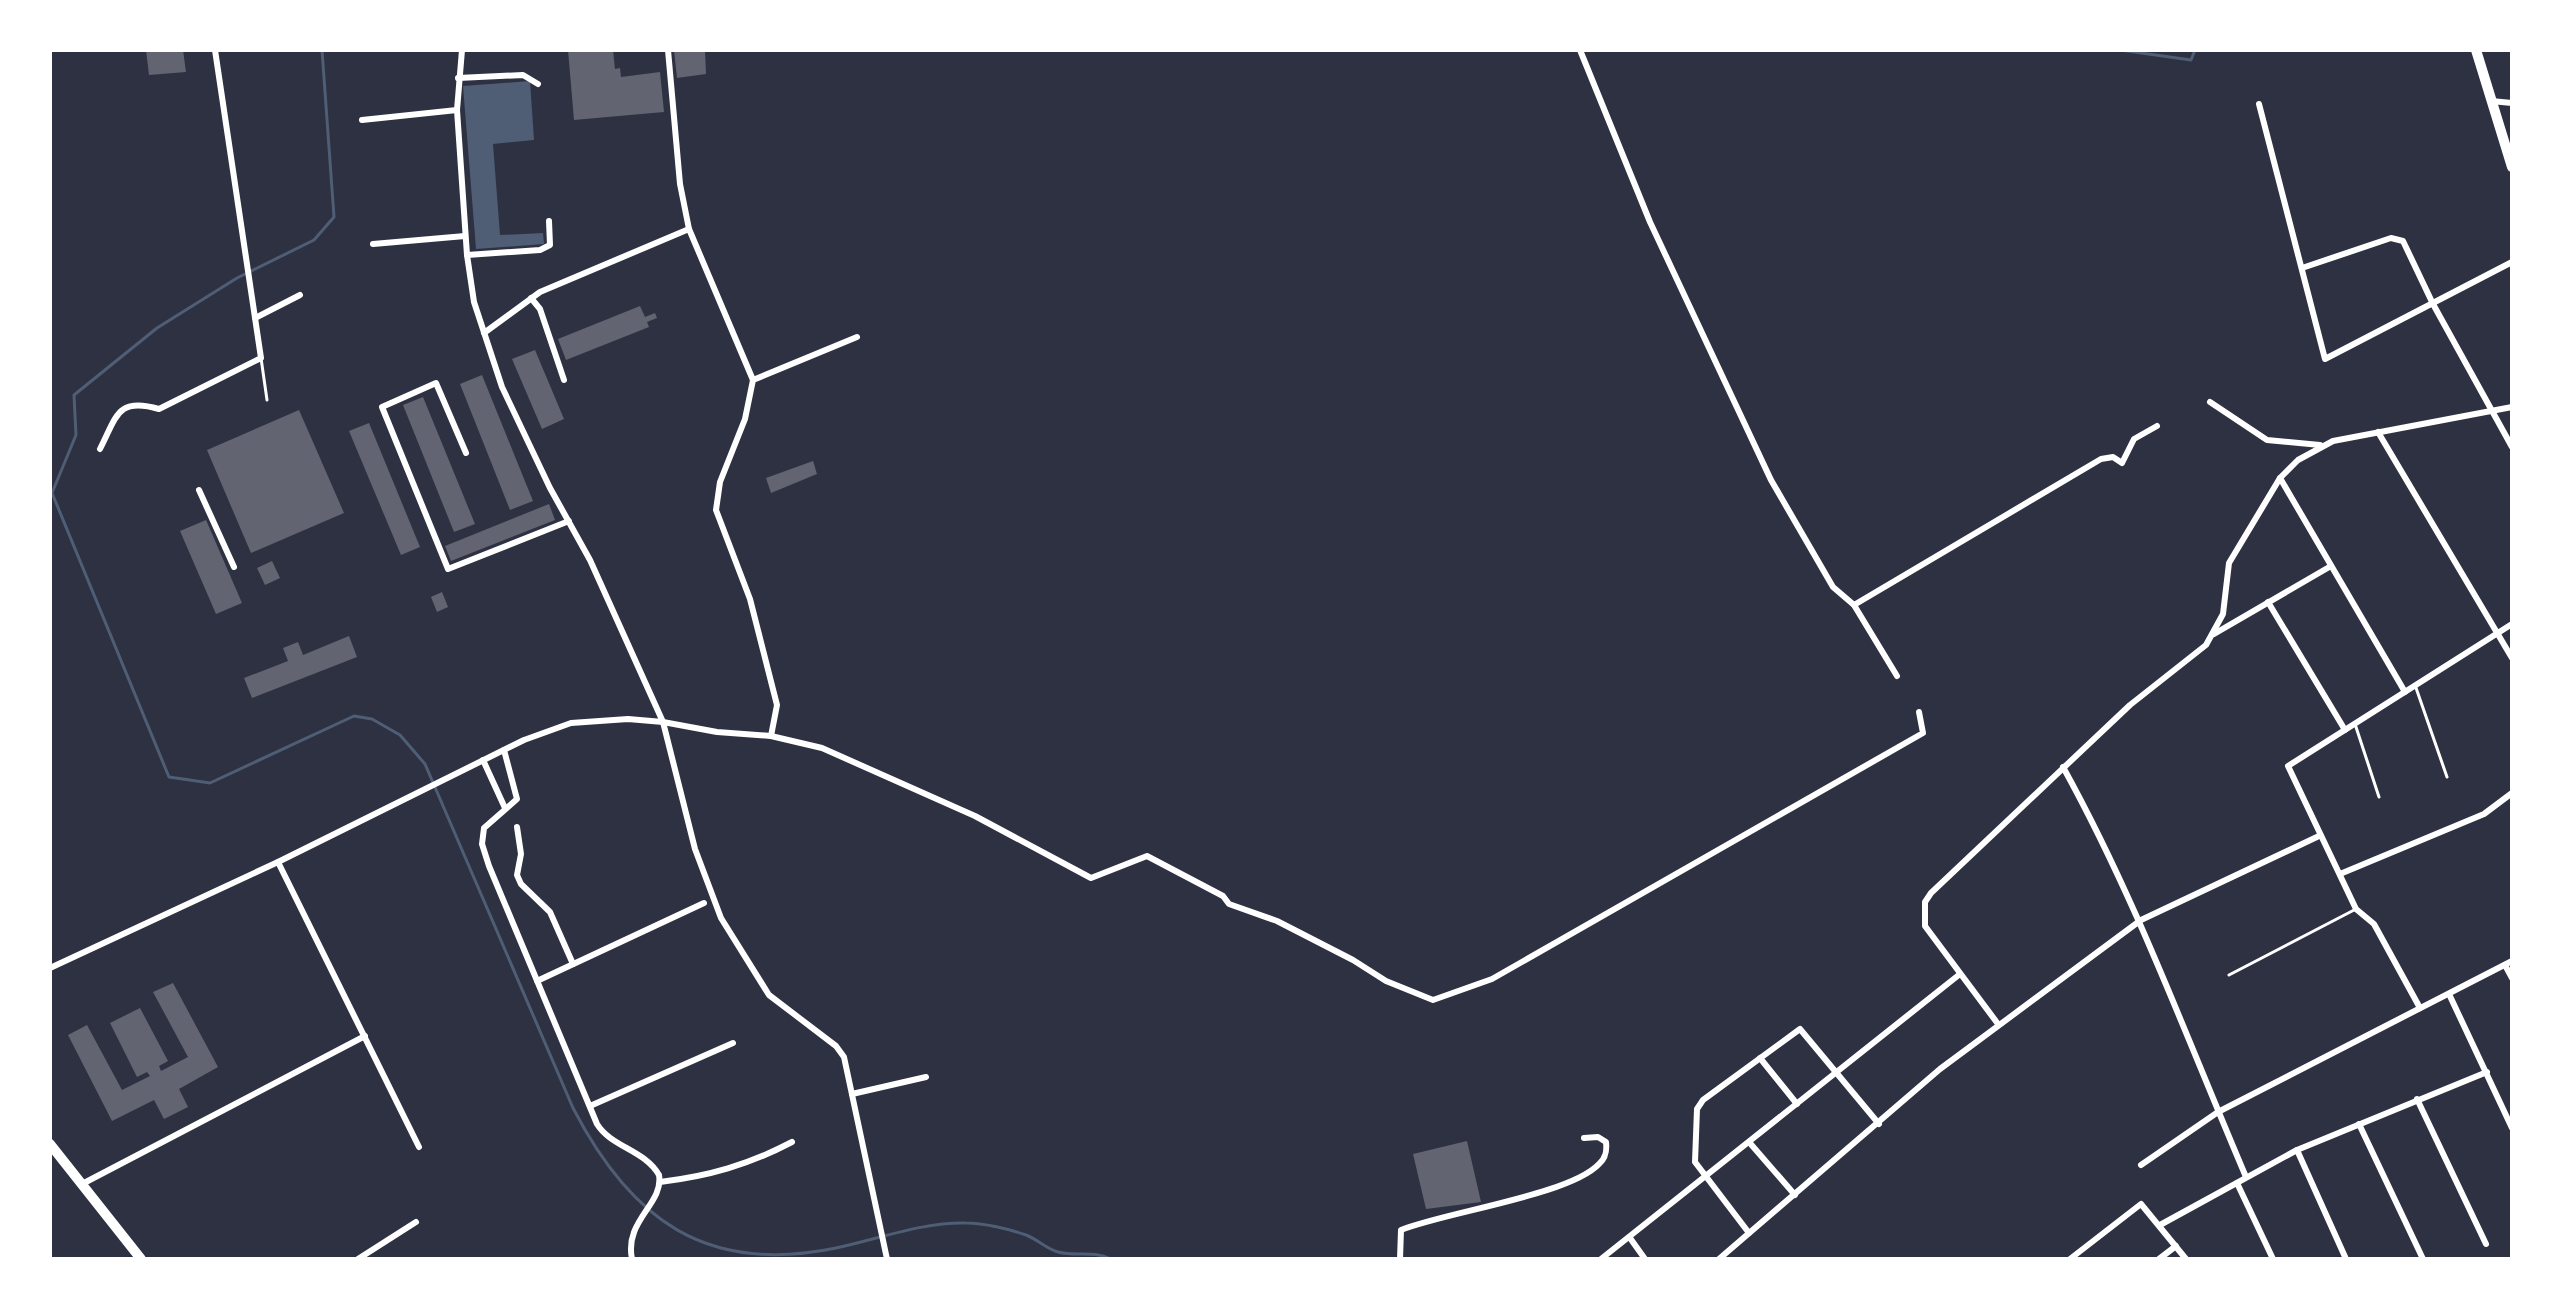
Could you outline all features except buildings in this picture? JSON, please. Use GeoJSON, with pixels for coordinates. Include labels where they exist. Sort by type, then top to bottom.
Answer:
{"type":"FeatureCollection","features":[{"type":"Feature","properties":{"kind":"main road"},"geometry":{"type":"LineString","coordinates":[[2476,50],[2512,167]]}},
{"type":"Feature","properties":{"kind":"main road"},"geometry":{"type":"LineString","coordinates":[[50,1144],[84,1183],[141,1259]]}},
{"type":"Feature","properties":{"kind":"street"},"geometry":{"type":"LineString","coordinates":[[100,449],[118,414],[127,405],[138,403],[159,409],[261,358],[215,50]]}},
{"type":"Feature","properties":{"kind":"street"},"geometry":{"type":"LineString","coordinates":[[462,50],[457,110],[467,255],[474,302],[502,387],[663,722],[680,799],[721,918],[769,995],[836,1046],[844,1057],[887,1259]]}},
{"type":"Feature","properties":{"kind":"street"},"geometry":{"type":"LineString","coordinates":[[668,50],[680,184],[689,229],[753,380],[745,419],[720,482],[716,510],[750,599],[777,705],[771,736]]}},
{"type":"Feature","properties":{"kind":"street"},"geometry":{"type":"LineString","coordinates":[[1580,50],[1650,222],[1771,480],[1833,587],[1854,605],[1897,676]]}},
{"type":"Feature","properties":{"kind":"street"},"geometry":{"type":"LineString","coordinates":[[458,78],[523,75],[538,84]]}},
{"type":"Feature","properties":{"kind":"street"},"geometry":{"type":"LineString","coordinates":[[2491,101],[2512,103]]}},
{"type":"Feature","properties":{"kind":"street"},"geometry":{"type":"LineString","coordinates":[[2259,104],[2325,359],[2512,262]]}},
{"type":"Feature","properties":{"kind":"street"},"geometry":{"type":"LineString","coordinates":[[362,120],[457,110]]}},
{"type":"Feature","properties":{"kind":"street"},"geometry":{"type":"LineString","coordinates":[[467,255],[540,250],[550,245],[549,221]]}},
{"type":"Feature","properties":{"kind":"street"},"geometry":{"type":"LineString","coordinates":[[484,333],[531,298],[689,229]]}},
{"type":"Feature","properties":{"kind":"street"},"geometry":{"type":"LineString","coordinates":[[373,244],[465,236]]}},
{"type":"Feature","properties":{"kind":"street"},"geometry":{"type":"LineString","coordinates":[[2302,268],[2398,238],[2403,241],[2433,304],[2512,447]]}},
{"type":"Feature","properties":{"kind":"street"},"geometry":{"type":"LineString","coordinates":[[255,318],[300,295]]}},
{"type":"Feature","properties":{"kind":"street"},"geometry":{"type":"LineString","coordinates":[[531,298],[540,309],[564,380]]}},
{"type":"Feature","properties":{"kind":"street"},"geometry":{"type":"LineString","coordinates":[[753,380],[857,337]]}},
{"type":"Feature","properties":{"kind":"street"},"geometry":{"type":"LineString","coordinates":[[466,453],[436,383],[382,407],[448,569],[569,521]]}},
{"type":"Feature","properties":{"kind":"street"},"geometry":{"type":"LineString","coordinates":[[2210,402],[2267,440],[2320,445],[2512,407]]}},
{"type":"Feature","properties":{"kind":"street"},"geometry":{"type":"LineString","coordinates":[[1854,605],[2101,459],[2113,457],[2122,463],[2134,439],[2157,426]]}},
{"type":"Feature","properties":{"kind":"street"},"geometry":{"type":"LineString","coordinates":[[2378,432],[2512,658]]}},
{"type":"Feature","properties":{"kind":"street"},"geometry":{"type":"LineString","coordinates":[[1998,1024],[1925,926],[1925,902],[2130,705],[2198,653],[2214,634],[2223,614],[2229,563],[2280,478],[2320,445]]}},
{"type":"Feature","properties":{"kind":"street"},"geometry":{"type":"LineString","coordinates":[[2280,478],[2405,692]]}},
{"type":"Feature","properties":{"kind":"street"},"geometry":{"type":"LineString","coordinates":[[199,490],[234,567]]}},
{"type":"Feature","properties":{"kind":"street"},"geometry":{"type":"LineString","coordinates":[[2214,634],[2331,566]]}},
{"type":"Feature","properties":{"kind":"street"},"geometry":{"type":"LineString","coordinates":[[2268,602],[2345,730]]}},
{"type":"Feature","properties":{"kind":"street"},"geometry":{"type":"LineString","coordinates":[[2420,1008],[2374,924],[2356,909],[2288,766],[2512,624]]}},
{"type":"Feature","properties":{"kind":"street"},"geometry":{"type":"LineString","coordinates":[[50,968],[278,862],[504,750],[571,723],[628,719],[717,732],[771,736],[822,748],[975,816],[1091,878],[1147,856],[1223,896],[1229,904],[1277,921],[1386,981],[1433,1000],[1492,979],[1923,733],[1925,728],[1919,712]]}},
{"type":"Feature","properties":{"kind":"street"},"geometry":{"type":"LineString","coordinates":[[504,750],[517,799],[484,828],[482,844],[601,1131],[640,1154],[655,1167],[660,1182],[632,1229],[632,1259]]}},
{"type":"Feature","properties":{"kind":"street"},"geometry":{"type":"LineString","coordinates":[[483,760],[505,808]]}},
{"type":"Feature","properties":{"kind":"street"},"geometry":{"type":"LineString","coordinates":[[2063,767],[2100,834],[2141,920],[2246,1177]]}},
{"type":"Feature","properties":{"kind":"street"},"geometry":{"type":"LineString","coordinates":[[2340,874],[2484,814],[2512,793]]}},
{"type":"Feature","properties":{"kind":"street"},"geometry":{"type":"LineString","coordinates":[[517,827],[521,854],[517,875],[521,884],[550,912],[573,964]]}},
{"type":"Feature","properties":{"kind":"street"},"geometry":{"type":"LineString","coordinates":[[1719,1259],[1940,1069],[2141,920],[2319,836]]}},
{"type":"Feature","properties":{"kind":"street"},"geometry":{"type":"LineString","coordinates":[[278,862],[419,1147]]}},
{"type":"Feature","properties":{"kind":"street"},"geometry":{"type":"LineString","coordinates":[[537,981],[704,903]]}},
{"type":"Feature","properties":{"kind":"street"},"geometry":{"type":"LineString","coordinates":[[2141,1165],[2218,1112],[2508,963],[2512,978]]}},
{"type":"Feature","properties":{"kind":"street"},"geometry":{"type":"LineString","coordinates":[[1601,1259],[1960,974]]}},
{"type":"Feature","properties":{"kind":"street"},"geometry":{"type":"LineString","coordinates":[[2449,994],[2512,1128]]}},
{"type":"Feature","properties":{"kind":"street"},"geometry":{"type":"LineString","coordinates":[[1749,1233],[1704,1178],[1694,1157],[1697,1109],[1703,1100],[1800,1029],[1879,1124]]}},
{"type":"Feature","properties":{"kind":"street"},"geometry":{"type":"LineString","coordinates":[[84,1183],[365,1036]]}},
{"type":"Feature","properties":{"kind":"street"},"geometry":{"type":"LineString","coordinates":[[590,1106],[733,1043]]}},
{"type":"Feature","properties":{"kind":"street"},"geometry":{"type":"LineString","coordinates":[[1760,1058],[1797,1104]]}},
{"type":"Feature","properties":{"kind":"street"},"geometry":{"type":"LineString","coordinates":[[2160,1225],[2297,1150],[2487,1072]]}},
{"type":"Feature","properties":{"kind":"street"},"geometry":{"type":"LineString","coordinates":[[852,1094],[926,1077]]}},
{"type":"Feature","properties":{"kind":"street"},"geometry":{"type":"LineString","coordinates":[[2417,1099],[2486,1244]]}},
{"type":"Feature","properties":{"kind":"street"},"geometry":{"type":"LineString","coordinates":[[2359,1124],[2423,1259]]}},
{"type":"Feature","properties":{"kind":"street"},"geometry":{"type":"LineString","coordinates":[[1400,1259],[1401,1230],[1552,1187],[1592,1171],[1602,1162],[1606,1142],[1598,1137],[1584,1138]]}},
{"type":"Feature","properties":{"kind":"street"},"geometry":{"type":"LineString","coordinates":[[660,1182],[717,1174],[754,1162],[792,1142]]}},
{"type":"Feature","properties":{"kind":"street"},"geometry":{"type":"LineString","coordinates":[[1749,1142],[1795,1195]]}},
{"type":"Feature","properties":{"kind":"street"},"geometry":{"type":"LineString","coordinates":[[2297,1150],[2346,1259]]}},
{"type":"Feature","properties":{"kind":"street"},"geometry":{"type":"LineString","coordinates":[[2237,1183],[2273,1259]]}},
{"type":"Feature","properties":{"kind":"street"},"geometry":{"type":"LineString","coordinates":[[2070,1259],[2141,1204],[2186,1259]]}},
{"type":"Feature","properties":{"kind":"street"},"geometry":{"type":"LineString","coordinates":[[358,1259],[416,1222]]}},
{"type":"Feature","properties":{"kind":"street"},"geometry":{"type":"LineString","coordinates":[[1630,1238],[1645,1259]]}},
{"type":"Feature","properties":{"kind":"street"},"geometry":{"type":"LineString","coordinates":[[2159,1259],[2176,1246]]}},
{"type":"Feature","properties":{"kind":"lane"},"geometry":{"type":"LineString","coordinates":[[261,358],[267,400]]}},
{"type":"Feature","properties":{"kind":"lane"},"geometry":{"type":"LineString","coordinates":[[2415,685],[2447,777]]}},
{"type":"Feature","properties":{"kind":"lane"},"geometry":{"type":"LineString","coordinates":[[2355,724],[2379,797]]}},
{"type":"Feature","properties":{"kind":"lane"},"geometry":{"type":"LineString","coordinates":[[2229,975],[2356,909]]}},
{"type":"Feature","properties":{"kind":"water"},"geometry":{"type":"Polygon","coordinates":[[[530,81],[534,140],[493,144],[500,235],[543,233],[544,244],[476,249],[463,86],[530,81]]]}},
{"type":"Feature","properties":{"kind":"waterway"},"geometry":{"type":"LineString","coordinates":[[322,50],[334,217],[314,240],[237,278],[157,328],[74,395],[76,435],[52,493],[169,777],[210,783],[354,716],[372,719],[400,735],[425,764],[573,1108],[620,1181],[647,1209],[678,1230],[711,1245],[748,1253],[790,1254],[836,1248],[933,1225],[973,1223],[1026,1235],[1058,1252],[1111,1259]]}},
{"type":"Feature","properties":{"kind":"waterway"},"geometry":{"type":"LineString","coordinates":[[2120,50],[2191,60],[2195,50]]}}]}
